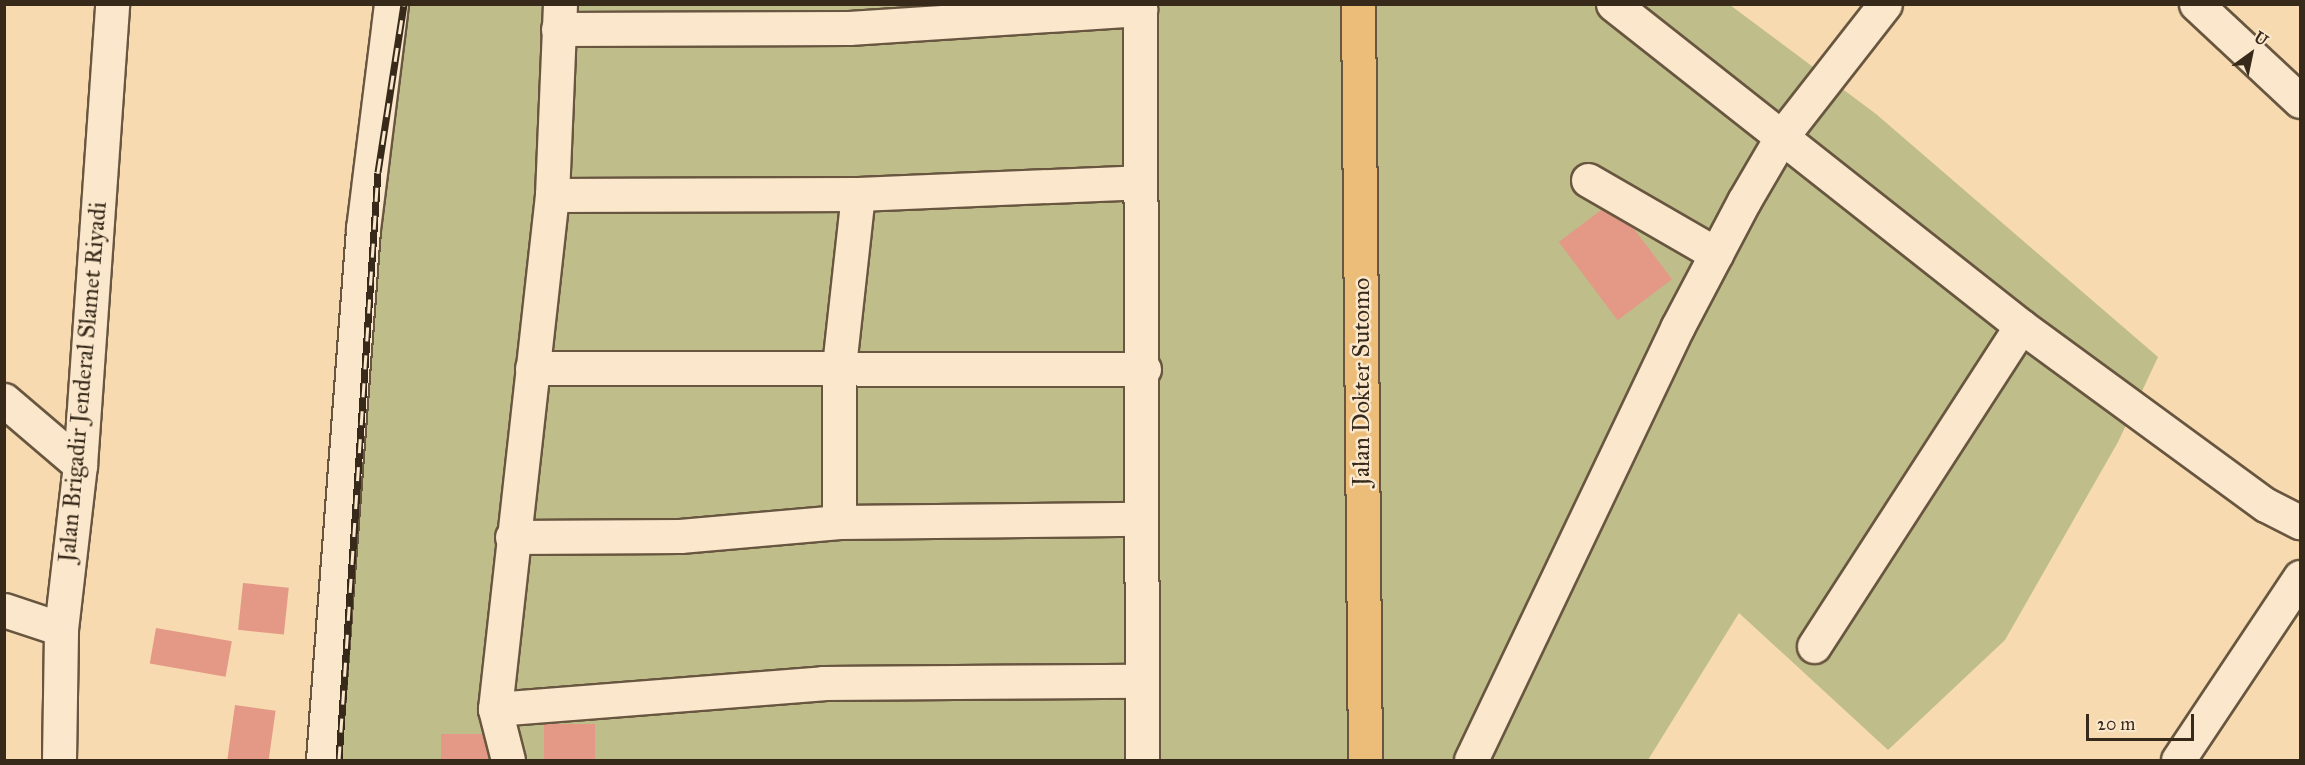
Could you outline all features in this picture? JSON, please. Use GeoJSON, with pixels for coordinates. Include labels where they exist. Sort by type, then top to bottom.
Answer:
{"type":"FeatureCollection","features":[{"type":"Feature","properties":{"kind":"main road","name":"Jalan Dokter Sutomo"},"geometry":{"type":"LineString","coordinates":[[1358,4],[1365,760]]}},
{"type":"Feature","properties":{"kind":"street","name":"Jalan Brigadir Jenderal Slamet Riyadi"},"geometry":{"type":"LineString","coordinates":[[59,760],[61,629],[80,465],[112,4]]}},
{"type":"Feature","properties":{"kind":"street"},"geometry":{"type":"LineString","coordinates":[[323,760],[363,229],[391,4]]}},
{"type":"Feature","properties":{"kind":"street"},"geometry":{"type":"LineString","coordinates":[[1613,4],[2020,326],[2266,505],[2301,522]]}},
{"type":"Feature","properties":{"kind":"street"},"geometry":{"type":"LineString","coordinates":[[1471,760],[1716,254],[1782,136],[1885,4]]}},
{"type":"Feature","properties":{"kind":"street"},"geometry":{"type":"LineString","coordinates":[[2196,4],[2301,101]]}},
{"type":"Feature","properties":{"kind":"street"},"geometry":{"type":"LineString","coordinates":[[508,760],[495,709],[512,537],[552,195],[559,17],[849,28],[1140,7],[1140,182],[1144,369],[1141,519],[1142,760]]}},
{"type":"Feature","properties":{"kind":"street"},"geometry":{"type":"LineString","coordinates":[[1588,180],[1716,254]]}},
{"type":"Feature","properties":{"kind":"street"},"geometry":{"type":"LineString","coordinates":[[552,195],[858,194],[1140,182]]}},
{"type":"Feature","properties":{"kind":"street"},"geometry":{"type":"LineString","coordinates":[[839,522],[839,366],[858,194]]}},
{"type":"Feature","properties":{"kind":"street"},"geometry":{"type":"LineString","coordinates":[[1814,646],[2020,326]]}},
{"type":"Feature","properties":{"kind":"street"},"geometry":{"type":"LineString","coordinates":[[532,368],[839,366],[1144,369]]}},
{"type":"Feature","properties":{"kind":"street"},"geometry":{"type":"LineString","coordinates":[[4,400],[80,465]]}},
{"type":"Feature","properties":{"kind":"street"},"geometry":{"type":"LineString","coordinates":[[512,537],[680,536],[839,522],[1141,519]]}},
{"type":"Feature","properties":{"kind":"street"},"geometry":{"type":"LineString","coordinates":[[2178,760],[2301,578]]}},
{"type":"Feature","properties":{"kind":"street"},"geometry":{"type":"LineString","coordinates":[[4,610],[61,629]]}},
{"type":"Feature","properties":{"kind":"street"},"geometry":{"type":"LineString","coordinates":[[495,709],[823,683],[1141,681]]}},
{"type":"Feature","properties":{"kind":"shaded area"},"geometry":{"type":"Polygon","coordinates":[[[380,5],[1730,5],[1876,114],[2158,357],[2118,442],[2005,640],[1888,750],[1739,613],[1648,760],[309,760],[380,5]]]}},
{"type":"Feature","properties":{"kind":"building"},"geometry":{"type":"Polygon","coordinates":[[[1613,201],[1672,279],[1618,320],[1559,242],[1613,201]]]}},
{"type":"Feature","properties":{"kind":"building"},"geometry":{"type":"Polygon","coordinates":[[[243,583],[289,588],[284,635],[238,630],[243,583]]]}},
{"type":"Feature","properties":{"kind":"building"},"geometry":{"type":"Polygon","coordinates":[[[156,628],[232,641],[226,677],[150,663],[156,628]]]}},
{"type":"Feature","properties":{"kind":"building"},"geometry":{"type":"Polygon","coordinates":[[[235,705],[276,711],[269,760],[227,760],[235,705]]]}},
{"type":"Feature","properties":{"kind":"building"},"geometry":{"type":"Polygon","coordinates":[[[544,724],[595,724],[595,760],[544,760],[544,724]]]}},
{"type":"Feature","properties":{"kind":"building"},"geometry":{"type":"Polygon","coordinates":[[[441,734],[492,734],[492,760],[441,760],[441,734]]]}},
{"type":"Feature","properties":{"kind":"railway"},"geometry":{"type":"LineString","coordinates":[[339,760],[378,172],[404,4]]}}]}
